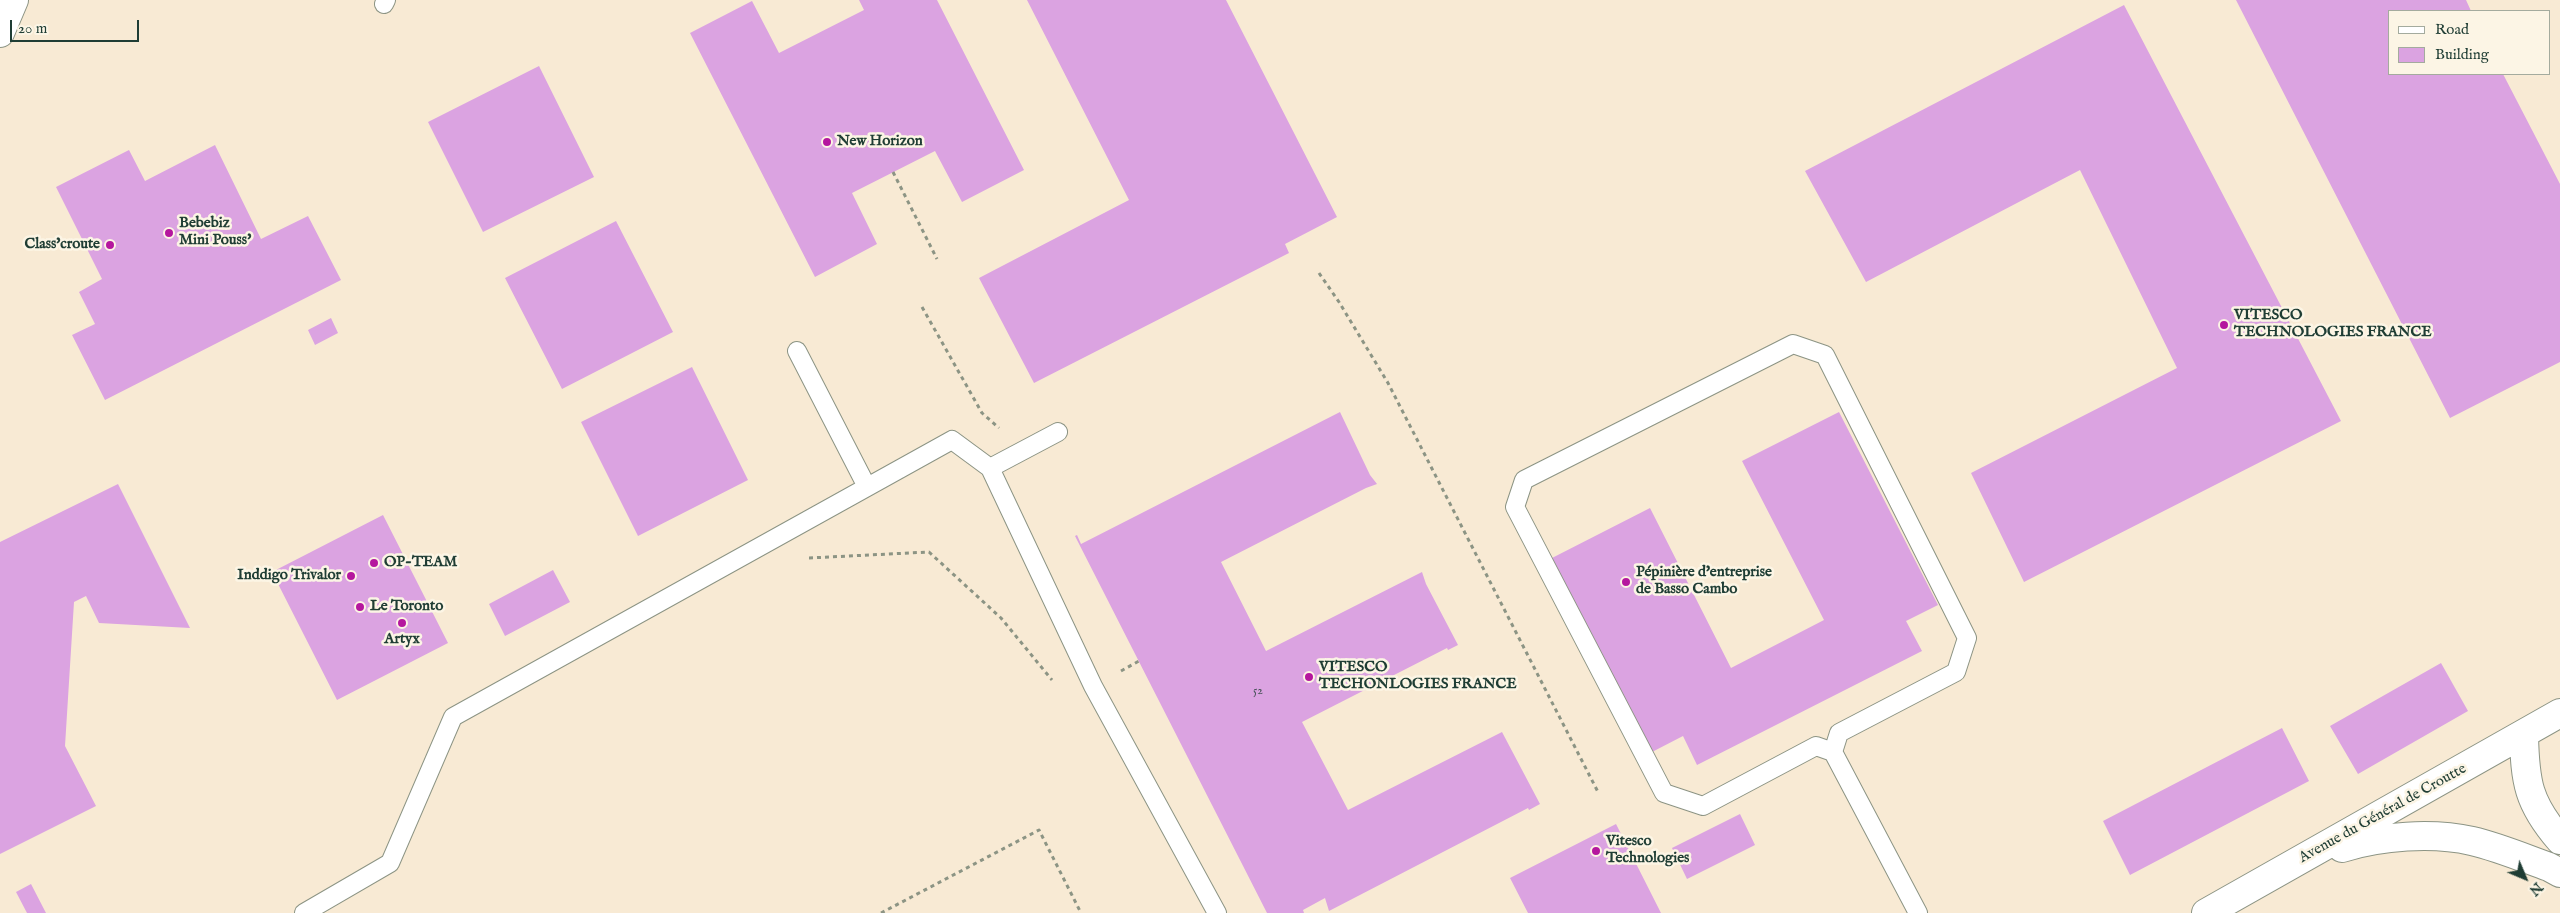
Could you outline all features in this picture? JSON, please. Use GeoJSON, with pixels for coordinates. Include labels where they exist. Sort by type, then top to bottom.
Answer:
{"type":"FeatureCollection","features":[{"type":"Feature","properties":{"kind":"street"},"geometry":{"type":"LineString","coordinates":[[0,33],[14,0]]}},
{"type":"Feature","properties":{"kind":"street"},"geometry":{"type":"LineString","coordinates":[[2546,727],[2525,770],[2530,796],[2539,813],[2560,840]]}},
{"type":"Feature","properties":{"kind":"street","name":"Avenue du Général de Croutte"},"geometry":{"type":"LineString","coordinates":[[2206,913],[2546,727]]}},
{"type":"Feature","properties":{"kind":"street"},"geometry":{"type":"LineString","coordinates":[[2302,859],[2371,840],[2417,836],[2471,840],[2549,867],[2560,874]]}},
{"type":"Feature","properties":{"kind":"lane"},"geometry":{"type":"LineString","coordinates":[[1833,752],[1839,733],[1956,672],[1967,638],[1825,355],[1793,344],[1524,480],[1515,507],[1664,793],[1704,806],[1816,746],[1833,752],[1918,913]]}},
{"type":"Feature","properties":{"kind":"lane"},"geometry":{"type":"LineString","coordinates":[[797,351],[867,487]]}},
{"type":"Feature","properties":{"kind":"lane"},"geometry":{"type":"LineString","coordinates":[[990,468],[1058,432]]}},
{"type":"Feature","properties":{"kind":"lane"},"geometry":{"type":"LineString","coordinates":[[304,913],[390,862],[453,717],[952,440],[990,468],[1093,686],[1217,913]]}},
{"type":"Feature","properties":{"kind":"path"},"geometry":{"type":"LineString","coordinates":[[893,172],[937,259]]}},
{"type":"Feature","properties":{"kind":"path"},"geometry":{"type":"LineString","coordinates":[[1319,273],[1339,302],[1388,383],[1598,792]]}},
{"type":"Feature","properties":{"kind":"path"},"geometry":{"type":"LineString","coordinates":[[922,307],[982,413],[1006,433]]}},
{"type":"Feature","properties":{"kind":"path"},"geometry":{"type":"LineString","coordinates":[[801,523],[803,558],[929,552],[1001,618],[1069,700],[1138,661]]}},
{"type":"Feature","properties":{"kind":"path"},"geometry":{"type":"LineString","coordinates":[[881,913],[1039,830],[1081,913]]}},
{"type":"Feature","properties":{"kind":"building","name":"New Horizon"},"geometry":{"type":"Polygon","coordinates":[[[859,0],[937,0],[1024,170],[962,202],[935,151],[852,193],[877,244],[815,277],[690,33],[752,1],[779,53],[864,10],[859,0]]]}},
{"type":"Feature","properties":{"kind":"building"},"geometry":{"type":"Polygon","coordinates":[[[1027,0],[1226,0],[1337,217],[1285,244],[1289,253],[1034,383],[979,278],[1129,200],[1027,0]]]}},
{"type":"Feature","properties":{"kind":"building"},"geometry":{"type":"Polygon","coordinates":[[[2236,0],[2466,0],[2471,10],[2388,10],[2388,75],[2504,75],[2560,184],[2560,362],[2450,418],[2236,0]]]}},
{"type":"Feature","properties":{"kind":"building","name":"VITESCO TECHNOLOGIES FRANCE"},"geometry":{"type":"Polygon","coordinates":[[[2124,5],[2341,421],[2024,582],[1971,473],[2177,368],[2080,170],[1866,282],[1805,171],[2124,5]]]}},
{"type":"Feature","properties":{"kind":"building"},"geometry":{"type":"Polygon","coordinates":[[[539,66],[594,177],[483,232],[428,122],[539,66]]]}},
{"type":"Feature","properties":{"kind":"building"},"geometry":{"type":"Polygon","coordinates":[[[215,145],[261,239],[308,216],[341,280],[105,400],[72,335],[95,324],[79,292],[102,279],[56,187],[129,150],[145,181],[215,145]]]}},
{"type":"Feature","properties":{"kind":"building"},"geometry":{"type":"Polygon","coordinates":[[[616,221],[673,332],[562,389],[505,278],[616,221]]]}},
{"type":"Feature","properties":{"kind":"building"},"geometry":{"type":"Polygon","coordinates":[[[331,318],[338,333],[315,345],[308,330],[331,318]]]}},
{"type":"Feature","properties":{"kind":"building"},"geometry":{"type":"Polygon","coordinates":[[[692,367],[748,480],[638,536],[581,422],[692,367]]]}},
{"type":"Feature","properties":{"kind":"building"},"geometry":{"type":"Polygon","coordinates":[[[1340,412],[1370,475],[1377,484],[1221,562],[1266,651],[1422,572],[1426,584],[1458,645],[1448,650],[1447,648],[1302,722],[1348,810],[1502,732],[1540,804],[1529,810],[1528,808],[1329,911],[1325,898],[1303,910],[1304,913],[1267,913],[1075,536],[1077,535],[1081,544],[1340,412]]]}},
{"type":"Feature","properties":{"kind":"building","name":"Pépinière d'entreprise de Basso Cambo"},"geometry":{"type":"Polygon","coordinates":[[[1839,412],[1938,605],[1906,621],[1922,651],[1697,765],[1683,736],[1652,752],[1552,558],[1650,508],[1731,668],[1824,620],[1742,461],[1839,412]]]}},
{"type":"Feature","properties":{"kind":"building"},"geometry":{"type":"Polygon","coordinates":[[[118,484],[190,628],[99,623],[86,596],[74,602],[65,746],[96,806],[0,854],[0,542],[118,484]]]}},
{"type":"Feature","properties":{"kind":"building","name":"Le Toronto"},"geometry":{"type":"Polygon","coordinates":[[[383,515],[448,643],[337,700],[272,572],[383,515]]]}},
{"type":"Feature","properties":{"kind":"building"},"geometry":{"type":"Polygon","coordinates":[[[553,570],[570,602],[505,636],[489,604],[553,570]]]}},
{"type":"Feature","properties":{"kind":"building"},"geometry":{"type":"Polygon","coordinates":[[[2441,663],[2468,711],[2358,774],[2330,726],[2441,663]]]}},
{"type":"Feature","properties":{"kind":"building"},"geometry":{"type":"Polygon","coordinates":[[[2282,728],[2309,781],[2130,875],[2103,821],[2282,728]]]}},
{"type":"Feature","properties":{"kind":"building"},"geometry":{"type":"Polygon","coordinates":[[[1740,814],[1755,845],[1687,879],[1672,848],[1740,814]]]}},
{"type":"Feature","properties":{"kind":"building","name":"Vitesco Technologies"},"geometry":{"type":"Polygon","coordinates":[[[1616,824],[1661,913],[1528,913],[1510,878],[1616,824]]]}},
{"type":"Feature","properties":{"kind":"building"},"geometry":{"type":"Polygon","coordinates":[[[31,884],[46,913],[27,913],[16,892],[31,884]]]}},
{"type":"Feature","properties":{"kind":"place","name":"New Horizon"},"geometry":{"type":"Point","coordinates":[827,142]}},
{"type":"Feature","properties":{"kind":"place","name":"Bebebiz Mini Pouss'"},"geometry":{"type":"Point","coordinates":[169,233]}},
{"type":"Feature","properties":{"kind":"place","name":"Class'croute"},"geometry":{"type":"Point","coordinates":[110,245]}},
{"type":"Feature","properties":{"kind":"place","name":"VITESCO TECHNOLOGIES FRANCE"},"geometry":{"type":"Point","coordinates":[2224,325]}},
{"type":"Feature","properties":{"kind":"place","name":"OP-TEAM"},"geometry":{"type":"Point","coordinates":[374,563]}},
{"type":"Feature","properties":{"kind":"place","name":"Inddigo Trivalor"},"geometry":{"type":"Point","coordinates":[351,576]}},
{"type":"Feature","properties":{"kind":"place","name":"Pépinière d'entreprise de Basso Cambo"},"geometry":{"type":"Point","coordinates":[1626,582]}},
{"type":"Feature","properties":{"kind":"place","name":"Le Toronto"},"geometry":{"type":"Point","coordinates":[360,607]}},
{"type":"Feature","properties":{"kind":"place","name":"Artyx"},"geometry":{"type":"Point","coordinates":[402,623]}},
{"type":"Feature","properties":{"kind":"place","name":"VITESCO TECHONLOGIES FRANCE"},"geometry":{"type":"Point","coordinates":[1309,677]}},
{"type":"Feature","properties":{"kind":"place","name":"Vitesco Technologies"},"geometry":{"type":"Point","coordinates":[1596,851]}}]}
